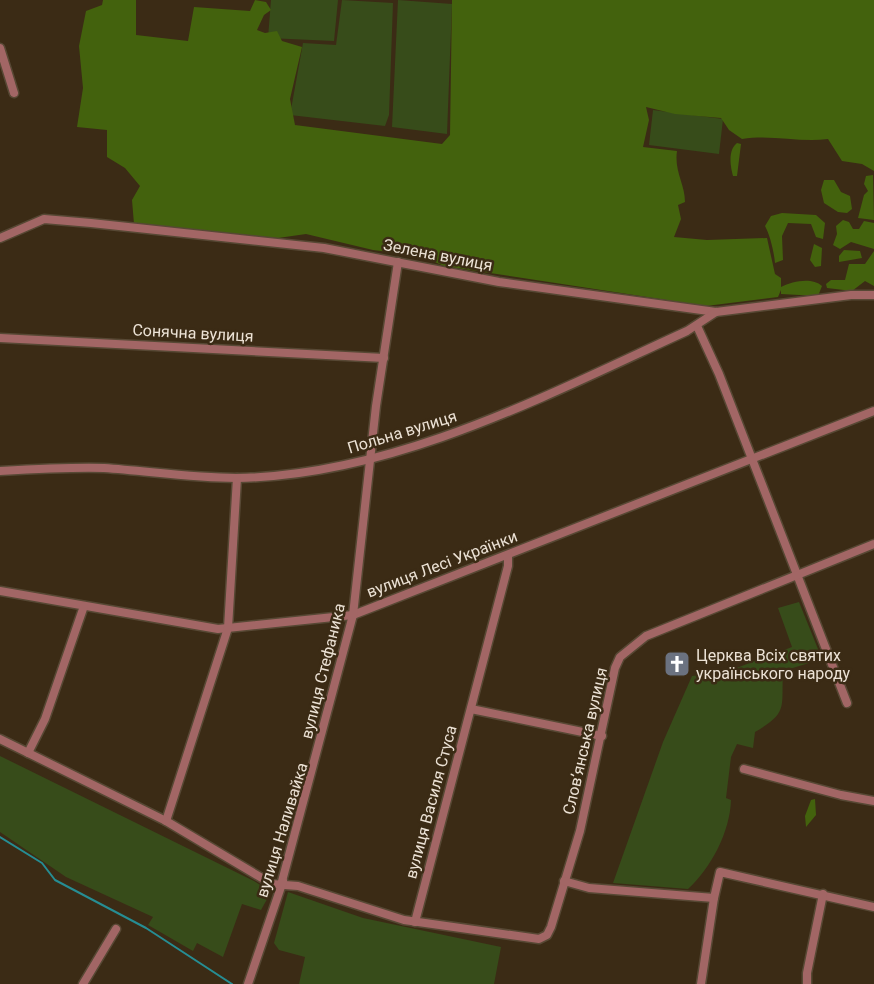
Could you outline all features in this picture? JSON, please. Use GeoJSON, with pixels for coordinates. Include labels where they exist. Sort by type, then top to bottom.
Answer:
{"type":"FeatureCollection","features":[{"type":"Feature","properties":{"kind":"street"},"geometry":{"type":"LineString","coordinates":[[0,48],[14,93]]}},
{"type":"Feature","properties":{"kind":"street","name":"Зелена вулиця"},"geometry":{"type":"LineString","coordinates":[[0,238],[44,219],[324,248],[500,282],[716,312],[851,295],[874,295]]}},
{"type":"Feature","properties":{"kind":"street","name":"вулиця Стефаника"},"geometry":{"type":"LineString","coordinates":[[281,885],[353,615],[370,460],[398,262]]}},
{"type":"Feature","properties":{"kind":"street","name":"Польна вулиця"},"geometry":{"type":"LineString","coordinates":[[0,471],[106,468],[237,478],[312,470],[370,460],[444,437],[486,420],[697,326],[716,312]]}},
{"type":"Feature","properties":{"kind":"street"},"geometry":{"type":"LineString","coordinates":[[697,326],[719,374],[847,703]]}},
{"type":"Feature","properties":{"kind":"street","name":"Сонячна вулиця"},"geometry":{"type":"LineString","coordinates":[[0,338],[384,358]]}},
{"type":"Feature","properties":{"kind":"street","name":"вулиця Лесі Українки"},"geometry":{"type":"LineString","coordinates":[[0,591],[207,628],[228,628],[353,615],[874,411]]}},
{"type":"Feature","properties":{"kind":"street"},"geometry":{"type":"LineString","coordinates":[[166,821],[228,628],[237,478]]}},
{"type":"Feature","properties":{"kind":"street","name":"Словʼянська вулиця"},"geometry":{"type":"LineString","coordinates":[[415,922],[539,939],[547,934],[580,831],[615,668],[620,657],[646,636],[796,573],[874,544]]}},
{"type":"Feature","properties":{"kind":"street","name":"вулиця Василя Стуса"},"geometry":{"type":"LineString","coordinates":[[415,922],[491,642],[508,566],[508,555]]}},
{"type":"Feature","properties":{"kind":"street"},"geometry":{"type":"LineString","coordinates":[[28,753],[45,719],[84,606]]}},
{"type":"Feature","properties":{"kind":"street"},"geometry":{"type":"LineString","coordinates":[[471,709],[602,736]]}},
{"type":"Feature","properties":{"kind":"street"},"geometry":{"type":"LineString","coordinates":[[0,739],[166,821],[272,884],[298,886],[379,914],[415,922]]}},
{"type":"Feature","properties":{"kind":"street"},"geometry":{"type":"LineString","coordinates":[[744,769],[841,795],[874,801]]}},
{"type":"Feature","properties":{"kind":"street"},"geometry":{"type":"LineString","coordinates":[[701,984],[720,872],[874,906]]}},
{"type":"Feature","properties":{"kind":"street"},"geometry":{"type":"LineString","coordinates":[[564,881],[589,888],[714,898]]}},
{"type":"Feature","properties":{"kind":"street","name":"вулиця Наливайка"},"geometry":{"type":"LineString","coordinates":[[248,984],[281,885]]}},
{"type":"Feature","properties":{"kind":"street"},"geometry":{"type":"LineString","coordinates":[[807,984],[807,973],[823,894]]}},
{"type":"Feature","properties":{"kind":"street"},"geometry":{"type":"LineString","coordinates":[[83,984],[117,929]]}},
{"type":"Feature","properties":{"kind":"green space"},"geometry":{"type":"Polygon","coordinates":[[[103,0],[136,0],[136,35],[188,41],[194,7],[250,11],[255,0],[266,2],[271,10],[264,15],[257,30],[265,33],[277,31],[282,41],[302,47],[290,99],[295,125],[442,144],[450,135],[452,0],[874,0],[874,171],[862,164],[842,161],[828,139],[764,137],[742,139],[729,130],[721,118],[675,114],[646,107],[649,120],[643,147],[677,151],[677,165],[685,202],[678,205],[681,219],[674,237],[707,240],[767,238],[775,274],[781,278],[781,287],[802,281],[818,283],[822,286],[818,296],[781,294],[781,290],[778,297],[706,306],[444,266],[421,256],[373,250],[306,234],[278,238],[134,224],[132,200],[140,186],[125,168],[107,157],[107,130],[77,127],[83,88],[79,46],[86,11],[102,5],[103,0]]]}},
{"type":"Feature","properties":{"kind":"green space"},"geometry":{"type":"Polygon","coordinates":[[[271,0],[338,0],[334,41],[268,38],[271,0]]]}},
{"type":"Feature","properties":{"kind":"green space"},"geometry":{"type":"Polygon","coordinates":[[[342,0],[393,3],[389,115],[385,126],[290,115],[303,43],[336,45],[342,0]]]}},
{"type":"Feature","properties":{"kind":"green space"},"geometry":{"type":"Polygon","coordinates":[[[398,0],[452,4],[447,134],[392,127],[398,0]]]}},
{"type":"Feature","properties":{"kind":"green space"},"geometry":{"type":"Polygon","coordinates":[[[653,110],[723,119],[719,154],[649,145],[653,110]]]}},
{"type":"Feature","properties":{"kind":"green space"},"geometry":{"type":"Polygon","coordinates":[[[737,143],[741,144],[737,176],[733,176],[731,154],[737,143]]]}},
{"type":"Feature","properties":{"kind":"green space"},"geometry":{"type":"Polygon","coordinates":[[[873,175],[874,220],[858,218],[864,195],[868,191],[864,184],[866,176],[873,175]]]}},
{"type":"Feature","properties":{"kind":"green space"},"geometry":{"type":"Polygon","coordinates":[[[824,180],[834,180],[841,192],[850,196],[852,209],[847,213],[838,212],[824,203],[821,190],[824,180]]]}},
{"type":"Feature","properties":{"kind":"green space"},"geometry":{"type":"Polygon","coordinates":[[[782,213],[816,215],[825,223],[823,239],[816,237],[811,224],[788,223],[782,236],[783,260],[775,263],[765,226],[771,216],[782,213]]]}},
{"type":"Feature","properties":{"kind":"green space"},"geometry":{"type":"Polygon","coordinates":[[[843,220],[849,222],[853,229],[859,229],[864,221],[874,223],[874,249],[851,242],[840,249],[833,245],[837,234],[836,226],[843,220]]]}},
{"type":"Feature","properties":{"kind":"green space"},"geometry":{"type":"Polygon","coordinates":[[[814,244],[822,248],[821,266],[815,267],[810,260],[814,244]]]}},
{"type":"Feature","properties":{"kind":"green space"},"geometry":{"type":"Polygon","coordinates":[[[844,250],[860,251],[862,258],[839,262],[839,256],[844,250]]]}},
{"type":"Feature","properties":{"kind":"green space"},"geometry":{"type":"Polygon","coordinates":[[[874,251],[874,286],[865,281],[852,291],[827,288],[826,284],[831,280],[845,280],[849,264],[865,264],[874,251]]]}},
{"type":"Feature","properties":{"kind":"green space"},"geometry":{"type":"Polygon","coordinates":[[[799,602],[822,659],[783,671],[782,701],[778,714],[755,732],[753,748],[737,744],[731,757],[726,798],[731,800],[727,824],[718,849],[704,871],[688,889],[613,883],[663,742],[692,676],[726,672],[792,647],[778,608],[799,602]]]}},
{"type":"Feature","properties":{"kind":"green space"},"geometry":{"type":"Polygon","coordinates":[[[0,756],[254,881],[271,892],[261,910],[242,904],[223,957],[197,943],[193,951],[148,925],[153,917],[66,877],[0,832],[0,756]]]}},
{"type":"Feature","properties":{"kind":"green space"},"geometry":{"type":"Polygon","coordinates":[[[815,799],[816,815],[806,827],[805,816],[811,800],[815,799]]]}},
{"type":"Feature","properties":{"kind":"green space"},"geometry":{"type":"Polygon","coordinates":[[[288,892],[363,918],[501,947],[494,984],[299,984],[305,957],[279,950],[274,943],[288,892]]]}},
{"type":"Feature","properties":{"kind":"waterway"},"geometry":{"type":"LineString","coordinates":[[0,837],[42,863],[55,880],[146,928],[232,984]]}},
{"type":"Feature","properties":{"kind":"place","name":"Церква Всіх святих українського народу"},"geometry":{"type":"Point","coordinates":[677,664]}}]}
